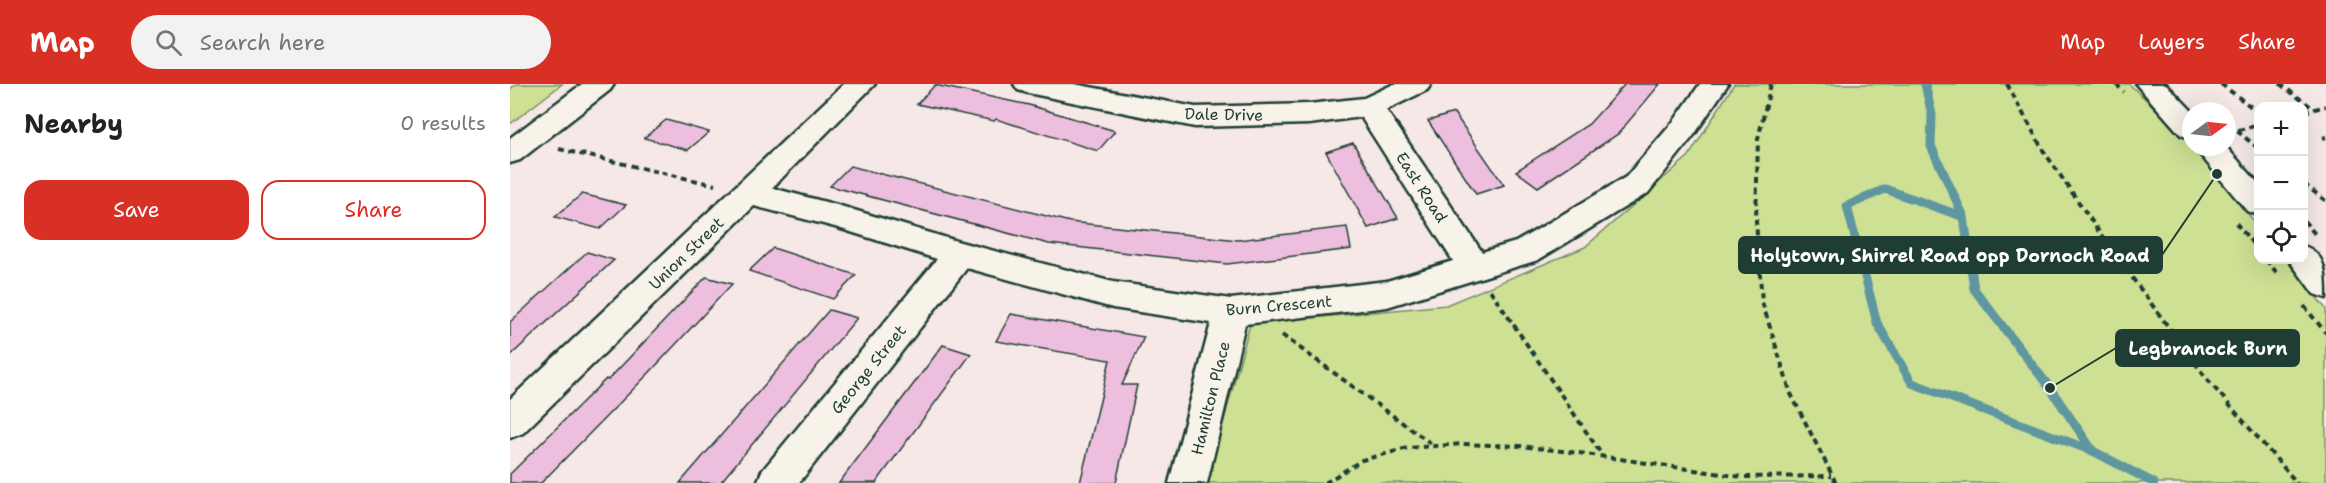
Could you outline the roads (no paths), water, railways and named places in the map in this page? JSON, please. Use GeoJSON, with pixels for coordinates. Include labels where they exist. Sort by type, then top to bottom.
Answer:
{"type":"FeatureCollection","features":[{"type":"Feature","properties":{"kind":"street"},"geometry":{"type":"LineString","coordinates":[[510,153],[600,84]]}},
{"type":"Feature","properties":{"kind":"street","name":"Union Street"},"geometry":{"type":"LineString","coordinates":[[510,422],[861,84]]}},
{"type":"Feature","properties":{"kind":"street","name":"Dale Drive"},"geometry":{"type":"LineString","coordinates":[[1028,84],[1195,117],[1310,114],[1369,107],[1417,84]]}},
{"type":"Feature","properties":{"kind":"street","name":"Burn Crescent"},"geometry":{"type":"LineString","coordinates":[[748,193],[837,216],[960,254],[1113,295],[1239,311],[1387,294],[1527,251],[1637,185],[1684,128],[1714,84]]}},
{"type":"Feature","properties":{"kind":"street"},"geometry":{"type":"LineString","coordinates":[[2150,84],[2182,118]]}},
{"type":"Feature","properties":{"kind":"street","name":"East Road"},"geometry":{"type":"LineString","coordinates":[[1369,107],[1474,267]]}},
{"type":"Feature","properties":{"kind":"street"},"geometry":{"type":"LineString","coordinates":[[2217,156],[2254,197]]}},
{"type":"Feature","properties":{"kind":"street","name":"George Street"},"geometry":{"type":"LineString","coordinates":[[776,483],[960,254]]}},
{"type":"Feature","properties":{"kind":"street"},"geometry":{"type":"LineString","coordinates":[[2308,263],[2326,285]]}},
{"type":"Feature","properties":{"kind":"street","name":"Hamilton Place"},"geometry":{"type":"LineString","coordinates":[[1188,483],[1239,311]]}},
{"type":"Feature","properties":{"kind":"waterway"},"geometry":{"type":"LineString","coordinates":[[1925,84],[1932,115],[1931,146],[1964,217]]}},
{"type":"Feature","properties":{"kind":"waterway"},"geometry":{"type":"LineString","coordinates":[[1964,217],[1885,189],[1847,206],[1877,323],[1912,383],[2093,451]]}},
{"type":"Feature","properties":{"kind":"waterway"},"geometry":{"type":"LineString","coordinates":[[1964,217],[1974,289],[2050,388],[2093,451]]}},
{"type":"Feature","properties":{"kind":"waterway"},"geometry":{"type":"LineString","coordinates":[[2093,451],[2154,483]]}},
{"type":"Feature","properties":{"kind":"place","name":"Holytown, Shirrel Road opp Dornoch Road"},"geometry":{"type":"Point","coordinates":[2217,174]}},
{"type":"Feature","properties":{"kind":"place","name":"Legbranock Burn"},"geometry":{"type":"Point","coordinates":[2050,388]}}]}
